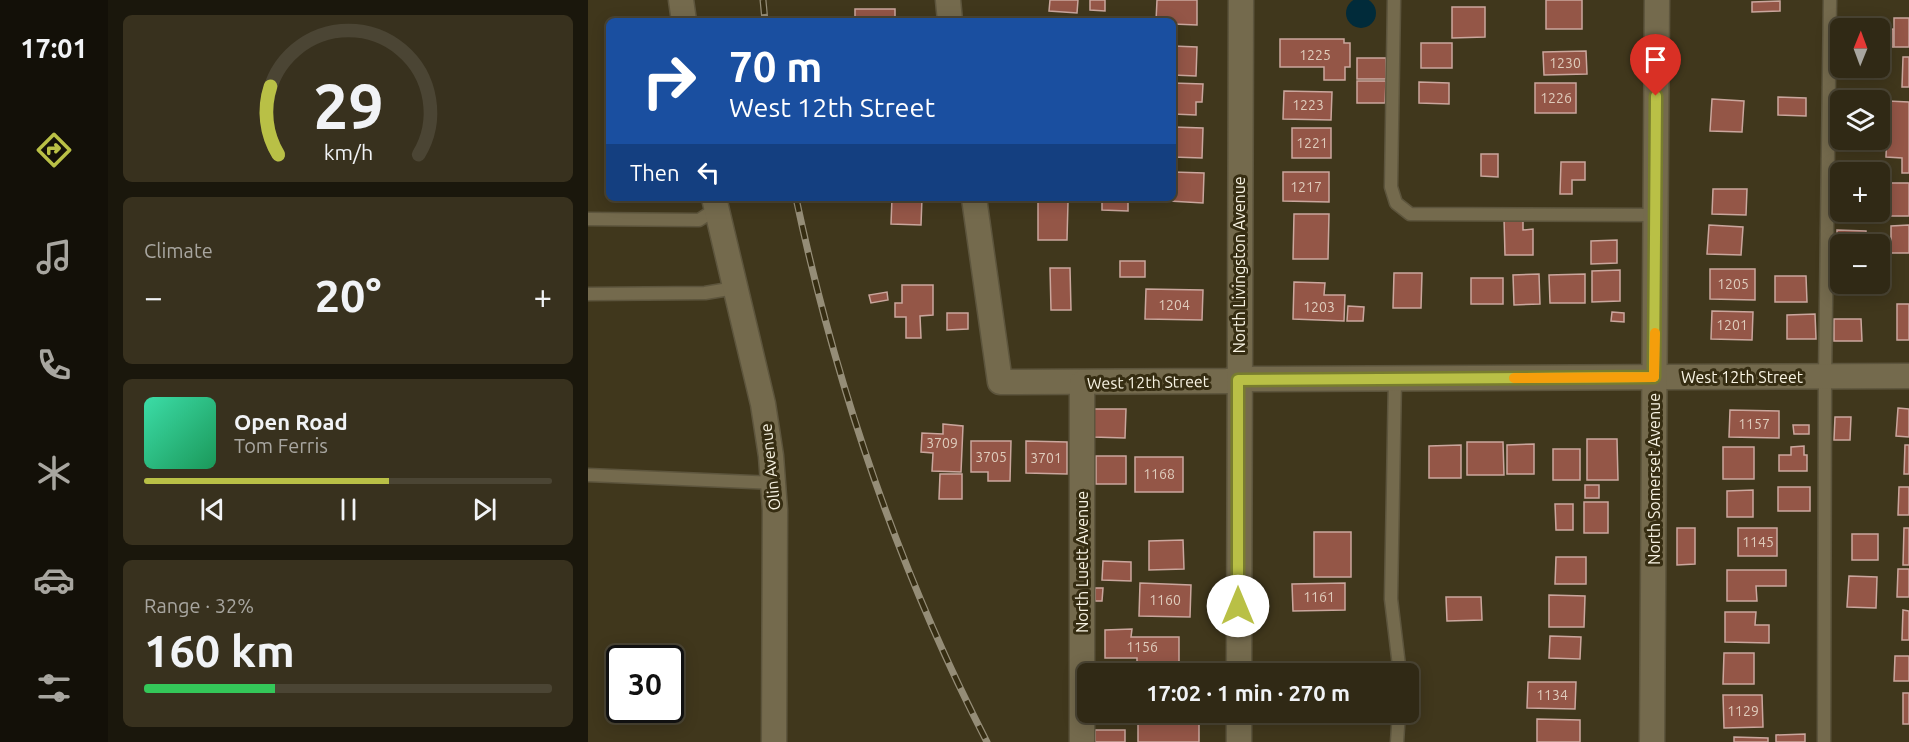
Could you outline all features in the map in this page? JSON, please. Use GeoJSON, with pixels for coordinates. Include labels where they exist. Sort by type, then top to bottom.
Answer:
{"type":"FeatureCollection","features":[{"type":"Feature","properties":{"kind":"street"},"geometry":{"type":"LineString","coordinates":[[681,0],[684,18]]}},
{"type":"Feature","properties":{"kind":"street"},"geometry":{"type":"LineString","coordinates":[[948,0],[950,18]]}},
{"type":"Feature","properties":{"kind":"street","name":"North Livingston Avenue"},"geometry":{"type":"LineString","coordinates":[[1239,663],[1238,380],[1241,0]]}},
{"type":"Feature","properties":{"kind":"street","name":"North Somerset Avenue"},"geometry":{"type":"LineString","coordinates":[[1652,742],[1657,0]]}},
{"type":"Feature","properties":{"kind":"street","name":"West 12th Street"},"geometry":{"type":"LineString","coordinates":[[974,201],[1000,382],[1909,376]]}},
{"type":"Feature","properties":{"kind":"street","name":"Olin Avenue"},"geometry":{"type":"LineString","coordinates":[[715,203],[763,404],[774,483],[774,742]]}},
{"type":"Feature","properties":{"kind":"street","name":"North Luett Avenue"},"geometry":{"type":"LineString","coordinates":[[1082,383],[1082,742]]}},
{"type":"Feature","properties":{"kind":"street"},"geometry":{"type":"LineString","coordinates":[[1239,723],[1239,742]]}},
{"type":"Feature","properties":{"kind":"lane"},"geometry":{"type":"LineString","coordinates":[[1394,0],[1391,187],[1396,203],[1410,214],[1656,215]]}},
{"type":"Feature","properties":{"kind":"lane"},"geometry":{"type":"LineString","coordinates":[[1824,742],[1825,376],[1830,0]]}},
{"type":"Feature","properties":{"kind":"lane"},"geometry":{"type":"LineString","coordinates":[[588,219],[699,220],[715,203]]}},
{"type":"Feature","properties":{"kind":"lane"},"geometry":{"type":"LineString","coordinates":[[588,294],[705,293],[735,288]]}},
{"type":"Feature","properties":{"kind":"lane"},"geometry":{"type":"LineString","coordinates":[[1395,378],[1391,599],[1399,663]]}},
{"type":"Feature","properties":{"kind":"lane"},"geometry":{"type":"LineString","coordinates":[[588,475],[774,483]]}},
{"type":"Feature","properties":{"kind":"lane"},"geometry":{"type":"LineString","coordinates":[[1397,742],[1398,723]]}},
{"type":"Feature","properties":{"kind":"water"},"geometry":{"type":"Polygon","coordinates":[[[1355,-1],[1367,-1],[1375,7],[1375,19],[1367,27],[1355,27],[1347,19],[1347,7],[1355,-1]]]}},
{"type":"Feature","properties":{"kind":"building"},"geometry":{"type":"Polygon","coordinates":[[[1050,0],[1078,0],[1077,13],[1049,11],[1050,0]]]}},
{"type":"Feature","properties":{"kind":"building"},"geometry":{"type":"Polygon","coordinates":[[[1090,0],[1105,0],[1105,11],[1090,10],[1090,0]]]}},
{"type":"Feature","properties":{"kind":"building"},"geometry":{"type":"Polygon","coordinates":[[[1157,0],[1197,0],[1197,25],[1176,24],[1176,18],[1156,18],[1157,0]]]}},
{"type":"Feature","properties":{"kind":"building"},"geometry":{"type":"Polygon","coordinates":[[[1546,0],[1582,0],[1582,29],[1546,29],[1546,0]]]}},
{"type":"Feature","properties":{"kind":"building"},"geometry":{"type":"Polygon","coordinates":[[[1780,1],[1780,11],[1752,12],[1752,2],[1780,1]]]}},
{"type":"Feature","properties":{"kind":"building"},"geometry":{"type":"Polygon","coordinates":[[[1452,7],[1485,7],[1485,37],[1452,38],[1452,7]]]}},
{"type":"Feature","properties":{"kind":"building"},"geometry":{"type":"Polygon","coordinates":[[[855,9],[895,9],[895,18],[855,18],[855,9]]]}},
{"type":"Feature","properties":{"kind":"building"},"geometry":{"type":"Polygon","coordinates":[[[1894,18],[1909,18],[1909,47],[1894,47],[1894,18]]]}},
{"type":"Feature","properties":{"kind":"building"},"geometry":{"type":"Polygon","coordinates":[[[1890,29],[1893,29],[1893,47],[1890,47],[1890,29]]]}},
{"type":"Feature","properties":{"kind":"building"},"geometry":{"type":"Polygon","coordinates":[[[1280,39],[1344,39],[1344,43],[1350,43],[1350,67],[1345,67],[1345,80],[1324,80],[1324,67],[1280,67],[1280,39]]]}},
{"type":"Feature","properties":{"kind":"building"},"geometry":{"type":"Polygon","coordinates":[[[1421,43],[1452,43],[1452,68],[1421,68],[1421,43]]]}},
{"type":"Feature","properties":{"kind":"building"},"geometry":{"type":"Polygon","coordinates":[[[1176,46],[1197,47],[1196,76],[1176,75],[1176,46]]]}},
{"type":"Feature","properties":{"kind":"building"},"geometry":{"type":"Polygon","coordinates":[[[1586,51],[1587,74],[1544,75],[1543,52],[1586,51]]]}},
{"type":"Feature","properties":{"kind":"building"},"geometry":{"type":"Polygon","coordinates":[[[1903,57],[1909,57],[1909,87],[1902,87],[1903,57]]]}},
{"type":"Feature","properties":{"kind":"building"},"geometry":{"type":"Polygon","coordinates":[[[1357,58],[1386,58],[1386,79],[1357,79],[1357,58]]]}},
{"type":"Feature","properties":{"kind":"building"},"geometry":{"type":"Polygon","coordinates":[[[1357,81],[1386,81],[1385,103],[1357,103],[1357,81]]]}},
{"type":"Feature","properties":{"kind":"building"},"geometry":{"type":"Polygon","coordinates":[[[1419,82],[1449,83],[1449,104],[1419,103],[1419,82]]]}},
{"type":"Feature","properties":{"kind":"building"},"geometry":{"type":"Polygon","coordinates":[[[1176,83],[1203,84],[1202,102],[1196,102],[1196,115],[1176,114],[1176,83]]]}},
{"type":"Feature","properties":{"kind":"building"},"geometry":{"type":"Polygon","coordinates":[[[1535,83],[1576,83],[1576,113],[1535,113],[1535,83]]]}},
{"type":"Feature","properties":{"kind":"building"},"geometry":{"type":"Polygon","coordinates":[[[1284,91],[1332,92],[1331,120],[1283,119],[1284,91]]]}},
{"type":"Feature","properties":{"kind":"building"},"geometry":{"type":"Polygon","coordinates":[[[1778,97],[1806,98],[1806,116],[1778,115],[1778,97]]]}},
{"type":"Feature","properties":{"kind":"building"},"geometry":{"type":"Polygon","coordinates":[[[1712,99],[1744,101],[1742,132],[1710,131],[1712,99]]]}},
{"type":"Feature","properties":{"kind":"building"},"geometry":{"type":"Polygon","coordinates":[[[1890,101],[1909,102],[1909,173],[1902,173],[1902,158],[1886,157],[1886,150],[1890,150],[1890,101]]]}},
{"type":"Feature","properties":{"kind":"building"},"geometry":{"type":"Polygon","coordinates":[[[1176,127],[1203,128],[1202,158],[1176,157],[1176,127]]]}},
{"type":"Feature","properties":{"kind":"building"},"geometry":{"type":"Polygon","coordinates":[[[1292,128],[1331,128],[1331,158],[1292,158],[1292,128]]]}},
{"type":"Feature","properties":{"kind":"building"},"geometry":{"type":"Polygon","coordinates":[[[1481,154],[1498,154],[1498,177],[1481,176],[1481,154]]]}},
{"type":"Feature","properties":{"kind":"building"},"geometry":{"type":"Polygon","coordinates":[[[1561,162],[1585,162],[1585,180],[1572,180],[1572,194],[1560,194],[1561,162]]]}},
{"type":"Feature","properties":{"kind":"building"},"geometry":{"type":"Polygon","coordinates":[[[1176,172],[1204,173],[1203,203],[1169,201],[1176,201],[1176,172]]]}},
{"type":"Feature","properties":{"kind":"building"},"geometry":{"type":"Polygon","coordinates":[[[1283,172],[1329,172],[1329,202],[1283,201],[1283,172]]]}},
{"type":"Feature","properties":{"kind":"building"},"geometry":{"type":"Polygon","coordinates":[[[1890,183],[1909,183],[1909,216],[1890,216],[1890,183]]]}},
{"type":"Feature","properties":{"kind":"building"},"geometry":{"type":"Polygon","coordinates":[[[1713,189],[1747,189],[1746,215],[1712,214],[1713,189]]]}},
{"type":"Feature","properties":{"kind":"building"},"geometry":{"type":"Polygon","coordinates":[[[892,201],[922,201],[921,225],[891,224],[892,201]]]}},
{"type":"Feature","properties":{"kind":"building"},"geometry":{"type":"Polygon","coordinates":[[[1038,201],[1068,202],[1067,240],[1038,240],[1038,201]]]}},
{"type":"Feature","properties":{"kind":"building"},"geometry":{"type":"Polygon","coordinates":[[[1102,201],[1128,201],[1128,211],[1102,210],[1102,201]]]}},
{"type":"Feature","properties":{"kind":"building"},"geometry":{"type":"Polygon","coordinates":[[[1294,214],[1329,214],[1328,259],[1293,259],[1294,214]]]}},
{"type":"Feature","properties":{"kind":"building"},"geometry":{"type":"Polygon","coordinates":[[[1504,218],[1523,218],[1523,230],[1533,229],[1533,255],[1505,255],[1504,218]]]}},
{"type":"Feature","properties":{"kind":"building"},"geometry":{"type":"Polygon","coordinates":[[[1709,225],[1743,227],[1741,255],[1707,254],[1709,225]]]}},
{"type":"Feature","properties":{"kind":"building"},"geometry":{"type":"Polygon","coordinates":[[[1909,225],[1909,253],[1891,253],[1891,226],[1909,225]]]}},
{"type":"Feature","properties":{"kind":"building"},"geometry":{"type":"Polygon","coordinates":[[[1837,230],[1866,231],[1866,234],[1837,234],[1837,230]]]}},
{"type":"Feature","properties":{"kind":"building"},"geometry":{"type":"Polygon","coordinates":[[[1617,240],[1617,263],[1591,264],[1591,241],[1617,240]]]}},
{"type":"Feature","properties":{"kind":"building"},"geometry":{"type":"Polygon","coordinates":[[[1120,261],[1145,261],[1145,277],[1120,277],[1120,261]]]}},
{"type":"Feature","properties":{"kind":"building"},"geometry":{"type":"Polygon","coordinates":[[[1050,268],[1070,268],[1071,310],[1051,310],[1050,268]]]}},
{"type":"Feature","properties":{"kind":"building"},"geometry":{"type":"Polygon","coordinates":[[[1710,269],[1755,269],[1755,300],[1710,299],[1710,269]]]}},
{"type":"Feature","properties":{"kind":"building"},"geometry":{"type":"Polygon","coordinates":[[[1620,270],[1620,301],[1592,302],[1592,271],[1620,270]]]}},
{"type":"Feature","properties":{"kind":"building"},"geometry":{"type":"Polygon","coordinates":[[[1394,273],[1422,273],[1421,308],[1393,308],[1394,273]]]}},
{"type":"Feature","properties":{"kind":"building"},"geometry":{"type":"Polygon","coordinates":[[[1539,274],[1540,304],[1514,305],[1513,275],[1539,274]]]}},
{"type":"Feature","properties":{"kind":"building"},"geometry":{"type":"Polygon","coordinates":[[[1585,274],[1585,303],[1550,303],[1549,275],[1585,274]]]}},
{"type":"Feature","properties":{"kind":"building"},"geometry":{"type":"Polygon","coordinates":[[[1775,276],[1806,276],[1807,302],[1775,302],[1775,276]]]}},
{"type":"Feature","properties":{"kind":"building"},"geometry":{"type":"Polygon","coordinates":[[[1471,278],[1503,278],[1503,304],[1471,304],[1471,278]]]}},
{"type":"Feature","properties":{"kind":"building"},"geometry":{"type":"Polygon","coordinates":[[[1294,282],[1325,283],[1324,295],[1345,295],[1344,321],[1293,319],[1294,282]]]}},
{"type":"Feature","properties":{"kind":"building"},"geometry":{"type":"Polygon","coordinates":[[[902,285],[933,285],[933,315],[920,316],[921,338],[906,338],[906,317],[895,317],[895,303],[902,303],[902,285]]]}},
{"type":"Feature","properties":{"kind":"building"},"geometry":{"type":"Polygon","coordinates":[[[1146,289],[1203,290],[1202,320],[1145,319],[1146,289]]]}},
{"type":"Feature","properties":{"kind":"building"},"geometry":{"type":"Polygon","coordinates":[[[887,292],[888,300],[871,303],[869,295],[887,292]]]}},
{"type":"Feature","properties":{"kind":"building"},"geometry":{"type":"Polygon","coordinates":[[[1897,304],[1909,304],[1909,340],[1897,340],[1897,304]]]}},
{"type":"Feature","properties":{"kind":"building"},"geometry":{"type":"Polygon","coordinates":[[[1348,306],[1364,307],[1363,321],[1347,321],[1348,306]]]}},
{"type":"Feature","properties":{"kind":"building"},"geometry":{"type":"Polygon","coordinates":[[[1712,311],[1753,312],[1752,340],[1711,339],[1712,311]]]}},
{"type":"Feature","properties":{"kind":"building"},"geometry":{"type":"Polygon","coordinates":[[[1612,312],[1624,313],[1624,322],[1611,321],[1612,312]]]}},
{"type":"Feature","properties":{"kind":"building"},"geometry":{"type":"Polygon","coordinates":[[[947,313],[968,313],[968,329],[947,330],[947,313]]]}},
{"type":"Feature","properties":{"kind":"building"},"geometry":{"type":"Polygon","coordinates":[[[1815,314],[1816,339],[1787,339],[1787,315],[1815,314]]]}},
{"type":"Feature","properties":{"kind":"building"},"geometry":{"type":"Polygon","coordinates":[[[1834,319],[1861,319],[1862,341],[1834,341],[1834,319]]]}},
{"type":"Feature","properties":{"kind":"building"},"geometry":{"type":"Polygon","coordinates":[[[1898,408],[1909,409],[1909,437],[1896,436],[1898,408]]]}},
{"type":"Feature","properties":{"kind":"building"},"geometry":{"type":"Polygon","coordinates":[[[1093,409],[1126,409],[1125,438],[1093,437],[1093,409]]]}},
{"type":"Feature","properties":{"kind":"building"},"geometry":{"type":"Polygon","coordinates":[[[1730,410],[1779,411],[1779,438],[1729,437],[1730,410]]]}},
{"type":"Feature","properties":{"kind":"building"},"geometry":{"type":"Polygon","coordinates":[[[1835,417],[1851,417],[1850,440],[1834,440],[1835,417]]]}},
{"type":"Feature","properties":{"kind":"building"},"geometry":{"type":"Polygon","coordinates":[[[943,424],[963,426],[961,472],[932,471],[933,453],[921,452],[922,433],[943,434],[943,424]]]}},
{"type":"Feature","properties":{"kind":"building"},"geometry":{"type":"Polygon","coordinates":[[[1793,425],[1809,425],[1809,434],[1794,434],[1793,425]]]}},
{"type":"Feature","properties":{"kind":"building"},"geometry":{"type":"Polygon","coordinates":[[[1587,439],[1617,439],[1618,480],[1587,480],[1587,439]]]}},
{"type":"Feature","properties":{"kind":"building"},"geometry":{"type":"Polygon","coordinates":[[[971,441],[1011,441],[1010,481],[988,481],[988,472],[971,472],[971,441]]]}},
{"type":"Feature","properties":{"kind":"building"},"geometry":{"type":"Polygon","coordinates":[[[1026,441],[1067,442],[1067,474],[1026,473],[1026,441]]]}},
{"type":"Feature","properties":{"kind":"building"},"geometry":{"type":"Polygon","coordinates":[[[1467,442],[1503,442],[1504,475],[1467,475],[1467,442]]]}},
{"type":"Feature","properties":{"kind":"building"},"geometry":{"type":"Polygon","coordinates":[[[1534,444],[1534,474],[1507,474],[1507,445],[1534,444]]]}},
{"type":"Feature","properties":{"kind":"building"},"geometry":{"type":"Polygon","coordinates":[[[1461,445],[1461,478],[1429,478],[1429,446],[1461,445]]]}},
{"type":"Feature","properties":{"kind":"building"},"geometry":{"type":"Polygon","coordinates":[[[1905,445],[1909,445],[1909,474],[1904,474],[1905,445]]]}},
{"type":"Feature","properties":{"kind":"building"},"geometry":{"type":"Polygon","coordinates":[[[1804,446],[1804,455],[1807,455],[1807,471],[1779,471],[1779,455],[1791,455],[1791,447],[1804,446]]]}},
{"type":"Feature","properties":{"kind":"building"},"geometry":{"type":"Polygon","coordinates":[[[1723,447],[1754,447],[1754,479],[1723,479],[1723,447]]]}},
{"type":"Feature","properties":{"kind":"building"},"geometry":{"type":"Polygon","coordinates":[[[1553,449],[1580,449],[1580,480],[1553,480],[1553,449]]]}},
{"type":"Feature","properties":{"kind":"building"},"geometry":{"type":"Polygon","coordinates":[[[1096,456],[1126,456],[1126,484],[1096,484],[1096,456]]]}},
{"type":"Feature","properties":{"kind":"building"},"geometry":{"type":"Polygon","coordinates":[[[1135,457],[1183,457],[1183,492],[1135,492],[1135,457]]]}},
{"type":"Feature","properties":{"kind":"building"},"geometry":{"type":"Polygon","coordinates":[[[940,474],[962,474],[962,499],[939,499],[940,474]]]}},
{"type":"Feature","properties":{"kind":"building"},"geometry":{"type":"Polygon","coordinates":[[[1585,485],[1599,485],[1599,498],[1585,498],[1585,485]]]}},
{"type":"Feature","properties":{"kind":"building"},"geometry":{"type":"Polygon","coordinates":[[[1778,487],[1810,487],[1810,511],[1778,511],[1778,487]]]}},
{"type":"Feature","properties":{"kind":"building"},"geometry":{"type":"Polygon","coordinates":[[[1899,487],[1909,487],[1909,515],[1898,515],[1899,487]]]}},
{"type":"Feature","properties":{"kind":"building"},"geometry":{"type":"Polygon","coordinates":[[[1753,490],[1753,517],[1727,517],[1727,491],[1753,490]]]}},
{"type":"Feature","properties":{"kind":"building"},"geometry":{"type":"Polygon","coordinates":[[[1584,502],[1608,502],[1608,533],[1584,533],[1584,502]]]}},
{"type":"Feature","properties":{"kind":"building"},"geometry":{"type":"Polygon","coordinates":[[[1555,504],[1573,504],[1573,530],[1556,530],[1555,504]]]}},
{"type":"Feature","properties":{"kind":"building"},"geometry":{"type":"Polygon","coordinates":[[[1677,528],[1695,528],[1695,564],[1677,565],[1677,528]]]}},
{"type":"Feature","properties":{"kind":"building"},"geometry":{"type":"Polygon","coordinates":[[[1738,528],[1777,528],[1777,556],[1738,556],[1738,528]]]}},
{"type":"Feature","properties":{"kind":"building"},"geometry":{"type":"Polygon","coordinates":[[[1904,528],[1909,528],[1909,565],[1903,565],[1904,528]]]}},
{"type":"Feature","properties":{"kind":"building"},"geometry":{"type":"Polygon","coordinates":[[[1314,532],[1351,532],[1351,577],[1314,577],[1314,532]]]}},
{"type":"Feature","properties":{"kind":"building"},"geometry":{"type":"Polygon","coordinates":[[[1852,534],[1878,534],[1878,560],[1852,560],[1852,534]]]}},
{"type":"Feature","properties":{"kind":"building"},"geometry":{"type":"Polygon","coordinates":[[[1183,540],[1184,569],[1149,570],[1149,541],[1183,540]]]}},
{"type":"Feature","properties":{"kind":"building"},"geometry":{"type":"Polygon","coordinates":[[[1556,557],[1586,557],[1586,584],[1555,584],[1556,557]]]}},
{"type":"Feature","properties":{"kind":"building"},"geometry":{"type":"Polygon","coordinates":[[[1103,561],[1131,562],[1131,581],[1102,580],[1103,561]]]}},
{"type":"Feature","properties":{"kind":"building"},"geometry":{"type":"Polygon","coordinates":[[[1898,569],[1909,569],[1909,597],[1897,597],[1898,569]]]}},
{"type":"Feature","properties":{"kind":"building"},"geometry":{"type":"Polygon","coordinates":[[[1727,570],[1786,570],[1786,586],[1756,586],[1757,601],[1727,601],[1727,570]]]}},
{"type":"Feature","properties":{"kind":"building"},"geometry":{"type":"Polygon","coordinates":[[[1849,576],[1877,577],[1876,608],[1847,607],[1849,576]]]}},
{"type":"Feature","properties":{"kind":"building"},"geometry":{"type":"Polygon","coordinates":[[[1140,583],[1191,585],[1190,617],[1139,616],[1140,583]]]}},
{"type":"Feature","properties":{"kind":"building"},"geometry":{"type":"Polygon","coordinates":[[[1345,583],[1345,610],[1293,611],[1292,584],[1345,583]]]}},
{"type":"Feature","properties":{"kind":"building"},"geometry":{"type":"Polygon","coordinates":[[[1095,588],[1103,588],[1102,601],[1095,601],[1095,588]]]}},
{"type":"Feature","properties":{"kind":"building"},"geometry":{"type":"Polygon","coordinates":[[[1549,595],[1585,596],[1584,627],[1549,627],[1549,595]]]}},
{"type":"Feature","properties":{"kind":"building"},"geometry":{"type":"Polygon","coordinates":[[[1446,597],[1481,597],[1482,620],[1447,621],[1446,597]]]}},
{"type":"Feature","properties":{"kind":"building"},"geometry":{"type":"Polygon","coordinates":[[[1903,610],[1909,611],[1909,640],[1902,640],[1903,610]]]}},
{"type":"Feature","properties":{"kind":"building"},"geometry":{"type":"Polygon","coordinates":[[[1725,612],[1756,612],[1755,625],[1769,625],[1769,643],[1725,642],[1725,612]]]}},
{"type":"Feature","properties":{"kind":"building"},"geometry":{"type":"Polygon","coordinates":[[[1132,629],[1131,637],[1179,637],[1179,663],[1137,663],[1137,658],[1105,658],[1105,630],[1132,629]]]}},
{"type":"Feature","properties":{"kind":"building"},"geometry":{"type":"Polygon","coordinates":[[[1550,636],[1581,637],[1580,659],[1549,658],[1550,636]]]}},
{"type":"Feature","properties":{"kind":"building"},"geometry":{"type":"Polygon","coordinates":[[[1724,653],[1754,653],[1754,684],[1723,684],[1724,653]]]}},
{"type":"Feature","properties":{"kind":"building"},"geometry":{"type":"Polygon","coordinates":[[[1895,656],[1909,656],[1909,681],[1894,681],[1895,656]]]}},
{"type":"Feature","properties":{"kind":"building"},"geometry":{"type":"Polygon","coordinates":[[[1528,682],[1576,682],[1575,709],[1527,708],[1528,682]]]}},
{"type":"Feature","properties":{"kind":"building"},"geometry":{"type":"Polygon","coordinates":[[[1903,693],[1909,693],[1909,724],[1903,724],[1903,693]]]}},
{"type":"Feature","properties":{"kind":"building"},"geometry":{"type":"Polygon","coordinates":[[[1723,695],[1762,695],[1763,727],[1724,728],[1723,695]]]}},
{"type":"Feature","properties":{"kind":"building"},"geometry":{"type":"Polygon","coordinates":[[[1537,719],[1580,720],[1580,742],[1537,742],[1537,719]]]}},
{"type":"Feature","properties":{"kind":"building"},"geometry":{"type":"Polygon","coordinates":[[[1138,723],[1199,723],[1199,742],[1138,742],[1138,723]]]}},
{"type":"Feature","properties":{"kind":"building"},"geometry":{"type":"Polygon","coordinates":[[[1095,730],[1125,730],[1125,742],[1095,742],[1095,730]]]}},
{"type":"Feature","properties":{"kind":"building"},"geometry":{"type":"Polygon","coordinates":[[[1805,734],[1805,742],[1776,742],[1776,735],[1805,734]]]}},
{"type":"Feature","properties":{"kind":"building"},"geometry":{"type":"Polygon","coordinates":[[[1734,737],[1768,738],[1768,742],[1734,742],[1734,737]]]}},
{"type":"Feature","properties":{"kind":"railway"},"geometry":{"type":"LineString","coordinates":[[763,0],[765,18]]}},
{"type":"Feature","properties":{"kind":"railway"},"geometry":{"type":"LineString","coordinates":[[797,201],[830,338],[874,476],[898,544],[926,611],[987,742]]}},
{"type":"Feature","properties":{"kind":"slow traffic"},"geometry":{"type":"LineString","coordinates":[[1514,378],[1654,377],[1655,333]]}},
{"type":"Feature","properties":{"kind":"route"},"geometry":{"type":"LineString","coordinates":[[1238,606],[1238,380],[1654,377],[1656,96]]}}]}
